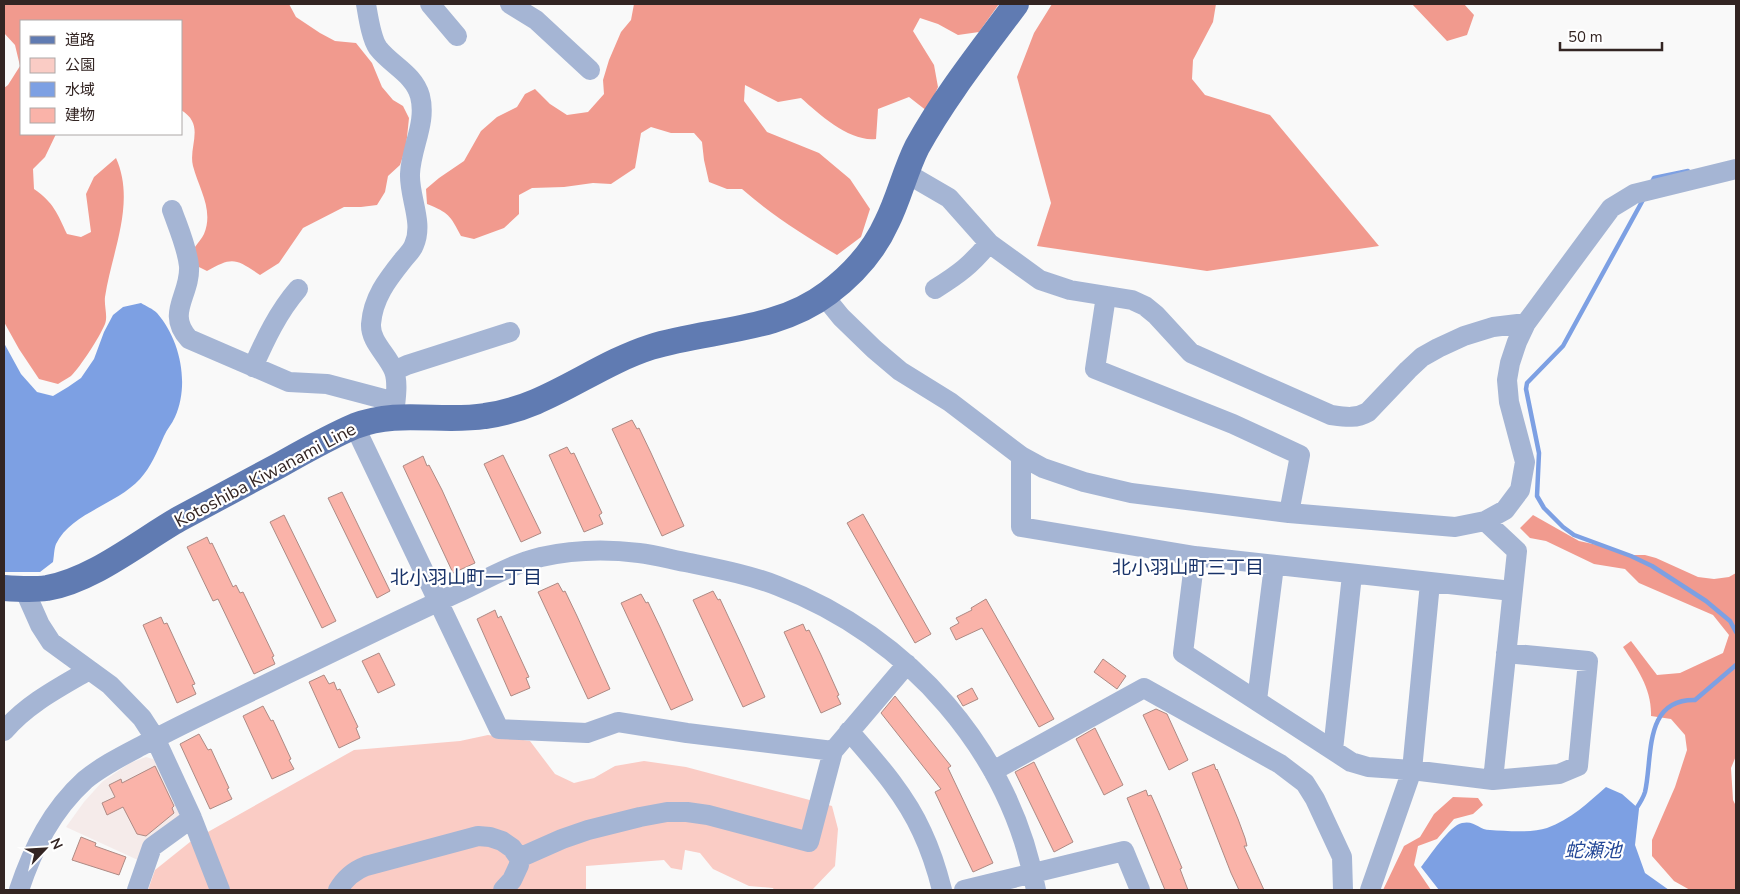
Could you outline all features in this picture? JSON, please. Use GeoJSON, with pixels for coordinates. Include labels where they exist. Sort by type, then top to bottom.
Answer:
{"type":"FeatureCollection","features":[{"type":"Feature","properties":{"kind":"main road","name":"Kotoshiba Kiwanami Line"},"geometry":{"type":"LineString","coordinates":[[14,588],[46,588],[84,576],[188,515],[318,444],[395,409],[465,418],[485,416],[530,406],[602,368],[641,351],[676,340],[776,320],[794,313],[824,296],[856,268],[876,242],[887,222],[917,148],[934,120],[1016,4]]}},
{"type":"Feature","properties":{"kind":"street"},"geometry":{"type":"LineString","coordinates":[[172,210],[189,265],[188,279],[178,318],[182,331],[190,340],[289,382],[327,384],[395,409],[396,380],[394,370],[374,339],[371,327],[373,308],[381,290],[414,245],[417,228],[416,210],[410,187],[410,172],[422,122],[420,96],[413,81],[377,47],[366,4]]}},
{"type":"Feature","properties":{"kind":"street"},"geometry":{"type":"LineString","coordinates":[[430,4],[456,36]]}},
{"type":"Feature","properties":{"kind":"street"},"geometry":{"type":"LineString","coordinates":[[510,4],[536,20],[590,70]]}},
{"type":"Feature","properties":{"kind":"street"},"geometry":{"type":"LineString","coordinates":[[824,296],[861,336],[900,371],[950,402],[1021,456],[1043,468],[1084,482],[1131,493],[1289,513],[1455,527],[1485,521],[1505,510],[1520,490],[1525,462],[1509,402],[1507,380],[1510,363],[1526,323],[1611,208],[1634,194],[1736,169]]}},
{"type":"Feature","properties":{"kind":"street"},"geometry":{"type":"LineString","coordinates":[[906,172],[949,198],[989,243],[1040,280],[1070,290],[1132,300],[1145,306],[1156,315],[1191,354],[1331,415],[1345,418],[1360,417],[1368,412],[1422,357],[1438,348],[1464,336],[1493,327],[1526,323]]}},
{"type":"Feature","properties":{"kind":"street"},"geometry":{"type":"LineString","coordinates":[[935,289],[967,268],[989,243]]}},
{"type":"Feature","properties":{"kind":"street"},"geometry":{"type":"LineString","coordinates":[[253,367],[284,305],[298,289]]}},
{"type":"Feature","properties":{"kind":"street"},"geometry":{"type":"LineString","coordinates":[[1106,296],[1095,369],[1233,424],[1300,455],[1289,513]]}},
{"type":"Feature","properties":{"kind":"street"},"geometry":{"type":"LineString","coordinates":[[394,370],[510,332]]}},
{"type":"Feature","properties":{"kind":"street"},"geometry":{"type":"LineString","coordinates":[[355,426],[499,729],[586,733],[618,722],[724,738],[834,751]]}},
{"type":"Feature","properties":{"kind":"street"},"geometry":{"type":"LineString","coordinates":[[1021,456],[1021,528],[1195,556],[1512,591]]}},
{"type":"Feature","properties":{"kind":"street"},"geometry":{"type":"LineString","coordinates":[[1485,521],[1516,551],[1492,780]]}},
{"type":"Feature","properties":{"kind":"street"},"geometry":{"type":"LineString","coordinates":[[19,890],[36,845],[49,822],[67,799],[102,767],[155,738],[438,601],[518,565],[541,557],[569,552],[601,551],[637,553],[704,566],[776,585],[840,616],[870,634],[907,664],[938,694],[974,739],[993,771],[1016,819],[1035,882]]}},
{"type":"Feature","properties":{"kind":"street"},"geometry":{"type":"LineString","coordinates":[[1195,556],[1183,653],[1351,762],[1368,767],[1412,770],[1492,780],[1559,774],[1578,766],[1588,661],[1506,653]]}},
{"type":"Feature","properties":{"kind":"street"},"geometry":{"type":"LineString","coordinates":[[1257,700],[1274,566]]}},
{"type":"Feature","properties":{"kind":"street"},"geometry":{"type":"LineString","coordinates":[[1333,750],[1352,574]]}},
{"type":"Feature","properties":{"kind":"street"},"geometry":{"type":"LineString","coordinates":[[1370,890],[1412,770],[1430,583]]}},
{"type":"Feature","properties":{"kind":"street"},"geometry":{"type":"LineString","coordinates":[[14,588],[51,642],[110,685],[142,718],[155,738],[192,818],[220,890]]}},
{"type":"Feature","properties":{"kind":"street"},"geometry":{"type":"LineString","coordinates":[[519,858],[588,830],[640,816],[667,812],[708,815],[809,842],[834,751],[907,664]]}},
{"type":"Feature","properties":{"kind":"street"},"geometry":{"type":"LineString","coordinates":[[4,731],[12,721],[38,700],[89,670]]}},
{"type":"Feature","properties":{"kind":"street"},"geometry":{"type":"LineString","coordinates":[[993,771],[1144,688],[1280,764],[1305,783],[1315,799],[1342,856],[1343,890]]}},
{"type":"Feature","properties":{"kind":"street"},"geometry":{"type":"LineString","coordinates":[[849,731],[880,767],[922,830],[936,865],[942,890]]}},
{"type":"Feature","properties":{"kind":"street"},"geometry":{"type":"LineString","coordinates":[[138,890],[152,847],[192,818]]}},
{"type":"Feature","properties":{"kind":"street"},"geometry":{"type":"LineString","coordinates":[[338,890],[353,871],[478,836],[502,841],[512,848],[519,858],[519,865],[512,880],[503,890]]}},
{"type":"Feature","properties":{"kind":"street"},"geometry":{"type":"LineString","coordinates":[[964,890],[1035,882],[1124,851],[1140,890]]}},
{"type":"Feature","properties":{"kind":"shaded area"},"geometry":{"type":"Polygon","coordinates":[[[4,4],[289,4],[296,17],[320,33],[335,41],[356,43],[372,63],[382,87],[393,100],[403,106],[409,118],[406,147],[400,165],[388,176],[385,192],[377,205],[344,207],[303,228],[279,263],[260,275],[234,261],[223,263],[207,271],[197,266],[195,247],[204,234],[207,216],[193,166],[193,122],[182,111],[182,20],[20,20],[20,66],[15,45],[4,33],[4,4]]]}},
{"type":"Feature","properties":{"kind":"shaded area"},"geometry":{"type":"Polygon","coordinates":[[[634,4],[999,4],[979,32],[958,35],[938,24],[920,18],[913,31],[934,65],[938,87],[927,111],[909,97],[878,109],[876,139],[866,139],[846,132],[826,119],[801,98],[778,102],[745,85],[744,101],[767,132],[819,153],[850,179],[870,209],[861,237],[837,255],[788,224],[742,189],[727,189],[709,182],[702,142],[694,133],[671,133],[651,127],[641,133],[635,168],[611,184],[593,183],[564,187],[532,188],[519,195],[519,214],[504,228],[474,239],[461,236],[448,216],[427,204],[426,189],[464,161],[481,131],[497,117],[517,107],[525,94],[535,89],[550,104],[567,115],[588,112],[604,94],[603,80],[609,60],[621,32],[631,20],[634,4]]]}},
{"type":"Feature","properties":{"kind":"shaded area"},"geometry":{"type":"Polygon","coordinates":[[[1052,4],[1216,4],[1213,22],[1193,60],[1192,79],[1205,95],[1270,115],[1379,246],[1207,271],[1037,246],[1051,203],[1017,77],[1034,33],[1052,4]]]}},
{"type":"Feature","properties":{"kind":"shaded area"},"geometry":{"type":"Polygon","coordinates":[[[1412,4],[1464,4],[1474,15],[1467,35],[1447,41],[1412,4]]]}},
{"type":"Feature","properties":{"kind":"shaded area"},"geometry":{"type":"Polygon","coordinates":[[[20,66],[20,135],[56,135],[45,157],[33,169],[34,189],[51,204],[67,234],[81,237],[91,232],[86,194],[94,177],[116,158],[122,175],[124,192],[123,210],[105,297],[105,324],[80,366],[71,376],[58,384],[39,379],[4,322],[4,88],[20,66]]]}},
{"type":"Feature","properties":{"kind":"shaded area"},"geometry":{"type":"Polygon","coordinates":[[[1533,515],[1579,541],[1611,548],[1626,555],[1645,555],[1656,558],[1698,577],[1714,579],[1729,577],[1736,573],[1736,756],[1731,768],[1733,800],[1736,806],[1736,890],[1690,890],[1674,881],[1652,856],[1652,840],[1675,787],[1687,750],[1685,735],[1671,719],[1651,716],[1651,706],[1643,679],[1623,647],[1631,641],[1657,675],[1680,673],[1723,653],[1729,635],[1713,615],[1639,583],[1625,569],[1594,564],[1546,541],[1530,538],[1520,528],[1533,515]]]}},
{"type":"Feature","properties":{"kind":"shaded area"},"geometry":{"type":"Polygon","coordinates":[[[146,757],[156,760],[180,816],[140,861],[66,827],[84,802],[102,782],[130,763],[146,757]]]}},
{"type":"Feature","properties":{"kind":"shaded area"},"geometry":{"type":"Polygon","coordinates":[[[1453,797],[1478,798],[1483,805],[1473,814],[1454,819],[1437,839],[1418,846],[1414,865],[1431,890],[1383,890],[1404,846],[1420,837],[1434,814],[1453,797]]]}},
{"type":"Feature","properties":{"kind":"green space"},"geometry":{"type":"Polygon","coordinates":[[[488,735],[530,741],[555,774],[574,783],[594,778],[615,766],[644,761],[686,767],[832,806],[838,829],[835,866],[812,890],[774,890],[773,888],[749,886],[713,869],[700,853],[685,850],[682,870],[671,868],[664,860],[586,866],[586,890],[148,890],[155,870],[190,842],[354,750],[460,741],[488,735]]]}},
{"type":"Feature","properties":{"kind":"water"},"geometry":{"type":"Polygon","coordinates":[[[141,303],[157,313],[172,336],[177,349],[182,376],[182,390],[174,420],[165,433],[151,464],[140,479],[119,496],[72,524],[56,544],[53,562],[40,572],[4,572],[4,343],[21,374],[37,392],[53,396],[81,378],[94,359],[104,332],[113,315],[123,307],[141,303]]]}},
{"type":"Feature","properties":{"kind":"water","name":"蛇瀬池"},"geometry":{"type":"Polygon","coordinates":[[[1606,787],[1622,794],[1639,809],[1635,845],[1645,873],[1669,890],[1439,890],[1421,867],[1446,835],[1457,825],[1466,822],[1486,830],[1541,830],[1555,825],[1571,815],[1606,787]]]}},
{"type":"Feature","properties":{"kind":"building"},"geometry":{"type":"Polygon","coordinates":[[[632,420],[637,429],[639,428],[684,526],[662,536],[612,429],[632,420]]]}},
{"type":"Feature","properties":{"kind":"building"},"geometry":{"type":"Polygon","coordinates":[[[567,447],[571,454],[574,453],[602,513],[599,515],[603,524],[584,532],[549,455],[567,447]]]}},
{"type":"Feature","properties":{"kind":"building"},"geometry":{"type":"Polygon","coordinates":[[[503,455],[541,533],[521,542],[484,464],[503,455]]]}},
{"type":"Feature","properties":{"kind":"building"},"geometry":{"type":"Polygon","coordinates":[[[423,456],[442,490],[475,563],[453,573],[403,466],[423,456]]]}},
{"type":"Feature","properties":{"kind":"building"},"geometry":{"type":"Polygon","coordinates":[[[342,492],[390,591],[377,598],[328,498],[342,492]]]}},
{"type":"Feature","properties":{"kind":"building"},"geometry":{"type":"Polygon","coordinates":[[[863,514],[931,634],[915,643],[847,523],[863,514]]]}},
{"type":"Feature","properties":{"kind":"building"},"geometry":{"type":"Polygon","coordinates":[[[284,515],[336,621],[322,628],[270,522],[284,515]]]}},
{"type":"Feature","properties":{"kind":"building"},"geometry":{"type":"Polygon","coordinates":[[[207,537],[210,544],[212,543],[233,587],[236,585],[240,593],[243,592],[274,656],[272,657],[275,664],[254,674],[218,599],[213,601],[187,547],[207,537]]]}},
{"type":"Feature","properties":{"kind":"building"},"geometry":{"type":"Polygon","coordinates":[[[558,583],[563,592],[565,591],[610,689],[588,699],[538,592],[558,583]]]}},
{"type":"Feature","properties":{"kind":"building"},"geometry":{"type":"Polygon","coordinates":[[[713,591],[718,600],[720,599],[765,697],[743,707],[693,600],[713,591]]]}},
{"type":"Feature","properties":{"kind":"building"},"geometry":{"type":"Polygon","coordinates":[[[641,594],[646,603],[648,602],[693,700],[671,710],[621,603],[641,594]]]}},
{"type":"Feature","properties":{"kind":"building"},"geometry":{"type":"Polygon","coordinates":[[[986,599],[1054,719],[1039,727],[982,628],[956,640],[950,628],[959,623],[956,618],[972,610],[971,608],[986,599]]]}},
{"type":"Feature","properties":{"kind":"building"},"geometry":{"type":"Polygon","coordinates":[[[495,610],[498,618],[501,616],[529,677],[526,678],[530,688],[511,696],[477,619],[495,610]]]}},
{"type":"Feature","properties":{"kind":"building"},"geometry":{"type":"Polygon","coordinates":[[[161,617],[164,624],[167,623],[195,684],[192,685],[196,694],[177,703],[143,625],[161,617]]]}},
{"type":"Feature","properties":{"kind":"building"},"geometry":{"type":"Polygon","coordinates":[[[803,624],[806,631],[809,630],[821,655],[839,695],[837,696],[841,704],[821,713],[784,632],[803,624]]]}},
{"type":"Feature","properties":{"kind":"building"},"geometry":{"type":"Polygon","coordinates":[[[379,653],[395,685],[378,693],[362,661],[379,653]]]}},
{"type":"Feature","properties":{"kind":"building"},"geometry":{"type":"Polygon","coordinates":[[[1103,659],[1126,676],[1117,689],[1094,672],[1103,659]]]}},
{"type":"Feature","properties":{"kind":"building"},"geometry":{"type":"Polygon","coordinates":[[[324,675],[329,684],[334,682],[337,690],[340,689],[358,727],[356,728],[360,738],[339,748],[309,682],[324,675]]]}},
{"type":"Feature","properties":{"kind":"building"},"geometry":{"type":"Polygon","coordinates":[[[972,688],[978,699],[963,706],[957,696],[972,688]]]}},
{"type":"Feature","properties":{"kind":"building"},"geometry":{"type":"Polygon","coordinates":[[[895,696],[951,766],[948,768],[993,863],[973,872],[935,792],[941,789],[881,713],[895,696]]]}},
{"type":"Feature","properties":{"kind":"building"},"geometry":{"type":"Polygon","coordinates":[[[263,706],[271,721],[273,720],[294,769],[272,779],[243,716],[263,706]]]}},
{"type":"Feature","properties":{"kind":"building"},"geometry":{"type":"Polygon","coordinates":[[[1156,709],[1167,714],[1188,760],[1169,770],[1143,715],[1156,709]]]}},
{"type":"Feature","properties":{"kind":"building"},"geometry":{"type":"Polygon","coordinates":[[[1095,728],[1123,785],[1104,795],[1076,739],[1095,728]]]}},
{"type":"Feature","properties":{"kind":"building"},"geometry":{"type":"Polygon","coordinates":[[[199,734],[208,750],[211,749],[232,799],[210,809],[180,744],[199,734]]]}},
{"type":"Feature","properties":{"kind":"building"},"geometry":{"type":"Polygon","coordinates":[[[1034,762],[1073,842],[1054,852],[1015,772],[1034,762]]]}},
{"type":"Feature","properties":{"kind":"building"},"geometry":{"type":"Polygon","coordinates":[[[1214,764],[1245,838],[1247,846],[1244,846],[1264,890],[1239,890],[1231,873],[1192,773],[1214,764]]]}},
{"type":"Feature","properties":{"kind":"building"},"geometry":{"type":"Polygon","coordinates":[[[155,766],[174,806],[172,808],[174,813],[146,836],[137,834],[123,807],[107,815],[102,803],[115,797],[109,785],[121,779],[122,783],[155,766]]]}},
{"type":"Feature","properties":{"kind":"building"},"geometry":{"type":"Polygon","coordinates":[[[1146,790],[1148,796],[1151,795],[1159,813],[1182,868],[1180,869],[1188,890],[1165,890],[1127,798],[1146,790]]]}},
{"type":"Feature","properties":{"kind":"building"},"geometry":{"type":"Polygon","coordinates":[[[81,837],[96,843],[95,846],[126,857],[119,875],[72,860],[81,837]]]}},
{"type":"Feature","properties":{"kind":"waterway"},"geometry":{"type":"LineString","coordinates":[[1651,184],[1654,178],[1688,171]]}},
{"type":"Feature","properties":{"kind":"waterway"},"geometry":{"type":"LineString","coordinates":[[1644,198],[1563,346],[1527,383],[1526,389],[1539,453],[1537,496],[1544,508],[1574,535],[1631,556],[1652,566],[1706,601],[1730,621],[1736,632]]}},
{"type":"Feature","properties":{"kind":"waterway"},"geometry":{"type":"LineString","coordinates":[[1634,812],[1645,792],[1651,747],[1658,719],[1666,709],[1678,702],[1695,700],[1736,665]]}},
{"type":"Feature","properties":{"kind":"district","name":"北小羽山町三丁目"},"geometry":{"type":"Point","coordinates":[1188,567]}},
{"type":"Feature","properties":{"kind":"district","name":"北小羽山町一丁目"},"geometry":{"type":"Point","coordinates":[466,577]}}]}
